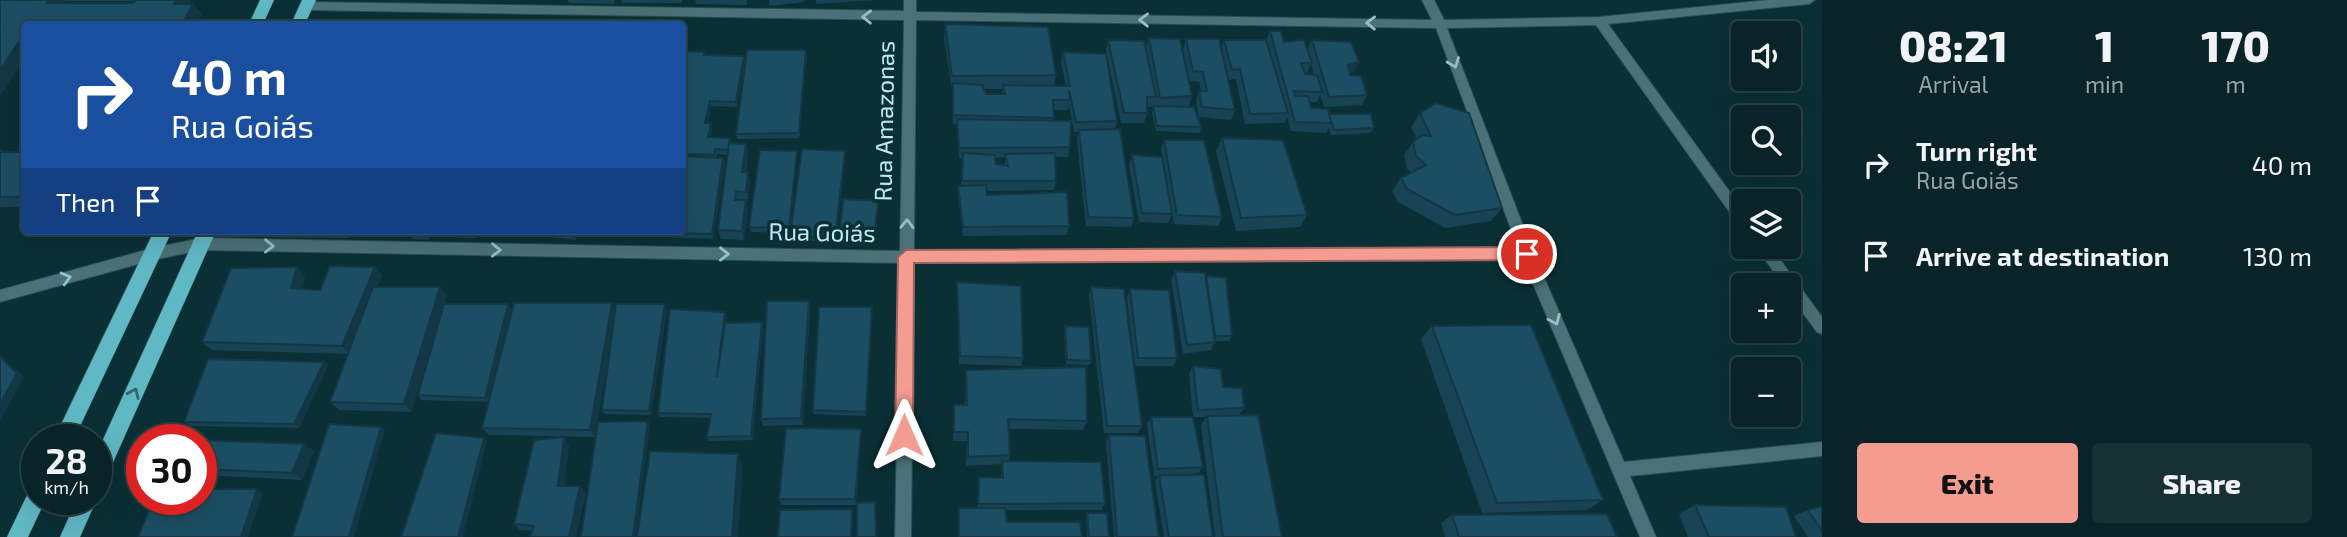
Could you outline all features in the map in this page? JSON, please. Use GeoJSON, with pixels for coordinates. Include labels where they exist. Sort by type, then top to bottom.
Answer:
{"type":"FeatureCollection","features":[{"type":"Feature","properties":{"kind":"main road"},"geometry":{"type":"LineString","coordinates":[[257,21],[267,0]]}},
{"type":"Feature","properties":{"kind":"main road"},"geometry":{"type":"LineString","coordinates":[[299,21],[308,3]]}},
{"type":"Feature","properties":{"kind":"main road"},"geometry":{"type":"LineString","coordinates":[[71,424],[161,235]]}},
{"type":"Feature","properties":{"kind":"main road"},"geometry":{"type":"LineString","coordinates":[[112,442],[204,238]]}},
{"type":"Feature","properties":{"kind":"main road"},"geometry":{"type":"LineString","coordinates":[[17,537],[28,515]]}},
{"type":"Feature","properties":{"kind":"main road"},"geometry":{"type":"LineString","coordinates":[[70,537],[80,515]]}},
{"type":"Feature","properties":{"kind":"street","name":"Rua Amazonas"},"geometry":{"type":"LineString","coordinates":[[902,537],[910,0]]}},
{"type":"Feature","properties":{"kind":"street"},"geometry":{"type":"LineString","coordinates":[[1428,0],[1440,24],[1527,254],[1648,537]]}},
{"type":"Feature","properties":{"kind":"street"},"geometry":{"type":"LineString","coordinates":[[308,3],[910,18],[1440,24],[1599,21],[1809,0]]}},
{"type":"Feature","properties":{"kind":"street"},"geometry":{"type":"LineString","coordinates":[[1599,21],[1731,203]]}},
{"type":"Feature","properties":{"kind":"street","name":"Rua Goiás"},"geometry":{"type":"LineString","coordinates":[[0,296],[204,238],[906,257],[1527,254]]}},
{"type":"Feature","properties":{"kind":"street"},"geometry":{"type":"LineString","coordinates":[[1772,259],[1822,328]]}},
{"type":"Feature","properties":{"kind":"street"},"geometry":{"type":"LineString","coordinates":[[1618,470],[1822,449]]}},
{"type":"Feature","properties":{"kind":"building"},"geometry":{"type":"Polygon","coordinates":[[[0,0],[134,3],[136,0],[176,0],[174,4],[193,4],[184,21],[21,21],[21,42],[0,70],[0,0]]]}},
{"type":"Feature","properties":{"kind":"building"},"geometry":{"type":"Polygon","coordinates":[[[945,24],[1048,27],[1056,75],[952,76],[945,24]]]}},
{"type":"Feature","properties":{"kind":"building"},"geometry":{"type":"Polygon","coordinates":[[[1270,31],[1281,31],[1284,42],[1304,40],[1312,63],[1301,63],[1305,74],[1317,75],[1322,92],[1294,91],[1295,96],[1308,96],[1311,108],[1328,109],[1331,123],[1295,122],[1270,31]]]}},
{"type":"Feature","properties":{"kind":"building"},"geometry":{"type":"Polygon","coordinates":[[[1149,38],[1180,39],[1192,96],[1160,98],[1149,38]]]}},
{"type":"Feature","properties":{"kind":"building"},"geometry":{"type":"Polygon","coordinates":[[[1186,39],[1219,39],[1235,110],[1202,107],[1199,91],[1207,91],[1203,72],[1193,71],[1186,39]]]}},
{"type":"Feature","properties":{"kind":"building"},"geometry":{"type":"Polygon","coordinates":[[[1108,40],[1144,41],[1156,97],[1147,97],[1147,113],[1124,113],[1108,40]]]}},
{"type":"Feature","properties":{"kind":"building"},"geometry":{"type":"Polygon","coordinates":[[[1224,40],[1266,40],[1288,113],[1250,114],[1240,69],[1232,70],[1224,40]]]}},
{"type":"Feature","properties":{"kind":"building"},"geometry":{"type":"Polygon","coordinates":[[[1312,40],[1351,42],[1359,62],[1348,65],[1350,75],[1361,76],[1367,95],[1329,97],[1312,40]]]}},
{"type":"Feature","properties":{"kind":"building"},"geometry":{"type":"Polygon","coordinates":[[[747,50],[806,50],[799,133],[736,134],[747,50]]]}},
{"type":"Feature","properties":{"kind":"building"},"geometry":{"type":"Polygon","coordinates":[[[686,51],[705,52],[704,55],[744,56],[736,102],[710,101],[705,123],[711,123],[708,137],[730,138],[728,150],[715,149],[714,155],[686,154],[686,51]]]}},
{"type":"Feature","properties":{"kind":"building"},"geometry":{"type":"Polygon","coordinates":[[[1063,52],[1106,54],[1117,121],[1076,122],[1069,90],[1070,100],[1053,100],[1054,118],[953,115],[953,83],[982,85],[986,94],[1005,94],[1003,85],[1070,86],[1063,52]]]}},
{"type":"Feature","properties":{"kind":"building"},"geometry":{"type":"Polygon","coordinates":[[[1436,103],[1469,113],[1502,208],[1455,215],[1407,189],[1401,178],[1426,165],[1416,156],[1413,142],[1422,135],[1431,136],[1420,113],[1436,103]]]}},
{"type":"Feature","properties":{"kind":"building"},"geometry":{"type":"Polygon","coordinates":[[[1153,106],[1194,107],[1201,127],[1157,126],[1153,106]]]}},
{"type":"Feature","properties":{"kind":"building"},"geometry":{"type":"Polygon","coordinates":[[[1329,114],[1371,114],[1374,128],[1334,130],[1329,114]]]}},
{"type":"Feature","properties":{"kind":"building"},"geometry":{"type":"Polygon","coordinates":[[[957,119],[1071,121],[1070,147],[959,148],[957,119]]]}},
{"type":"Feature","properties":{"kind":"building"},"geometry":{"type":"Polygon","coordinates":[[[1120,129],[1134,218],[1088,217],[1079,130],[1120,129]]]}},
{"type":"Feature","properties":{"kind":"building"},"geometry":{"type":"Polygon","coordinates":[[[1222,138],[1283,140],[1307,215],[1241,218],[1222,138]]]}},
{"type":"Feature","properties":{"kind":"building"},"geometry":{"type":"Polygon","coordinates":[[[1164,140],[1204,140],[1222,217],[1177,215],[1164,140]]]}},
{"type":"Feature","properties":{"kind":"building"},"geometry":{"type":"Polygon","coordinates":[[[729,143],[746,144],[742,172],[748,172],[746,192],[736,191],[735,200],[746,200],[742,231],[718,230],[729,143]]]}},
{"type":"Feature","properties":{"kind":"building"},"geometry":{"type":"Polygon","coordinates":[[[802,149],[845,151],[835,238],[790,236],[802,149]]]}},
{"type":"Feature","properties":{"kind":"building"},"geometry":{"type":"Polygon","coordinates":[[[760,150],[797,151],[789,228],[749,227],[760,150]]]}},
{"type":"Feature","properties":{"kind":"building"},"geometry":{"type":"Polygon","coordinates":[[[0,152],[21,152],[21,197],[0,197],[0,152]]]}},
{"type":"Feature","properties":{"kind":"building"},"geometry":{"type":"Polygon","coordinates":[[[963,153],[995,155],[996,164],[1008,166],[1005,154],[1055,153],[1056,181],[962,181],[963,153]]]}},
{"type":"Feature","properties":{"kind":"building"},"geometry":{"type":"Polygon","coordinates":[[[1132,155],[1162,157],[1172,214],[1142,213],[1132,155]]]}},
{"type":"Feature","properties":{"kind":"building"},"geometry":{"type":"Polygon","coordinates":[[[686,156],[723,158],[712,234],[686,233],[686,156]]]}},
{"type":"Feature","properties":{"kind":"building"},"geometry":{"type":"Polygon","coordinates":[[[986,185],[987,195],[1067,192],[1069,226],[963,227],[958,186],[986,185]]]}},
{"type":"Feature","properties":{"kind":"building"},"geometry":{"type":"Polygon","coordinates":[[[843,199],[878,201],[875,230],[840,230],[843,199]]]}},
{"type":"Feature","properties":{"kind":"building"},"geometry":{"type":"Polygon","coordinates":[[[330,266],[375,267],[342,346],[202,342],[231,268],[297,267],[291,288],[320,290],[330,266]]]}},
{"type":"Feature","properties":{"kind":"building"},"geometry":{"type":"Polygon","coordinates":[[[1175,271],[1205,273],[1215,342],[1187,345],[1175,271]]]}},
{"type":"Feature","properties":{"kind":"building"},"geometry":{"type":"Polygon","coordinates":[[[1206,276],[1226,278],[1232,336],[1215,336],[1206,276]]]}},
{"type":"Feature","properties":{"kind":"building"},"geometry":{"type":"Polygon","coordinates":[[[957,282],[1021,286],[1023,358],[960,356],[957,282]]]}},
{"type":"Feature","properties":{"kind":"building"},"geometry":{"type":"Polygon","coordinates":[[[373,287],[440,287],[404,404],[330,402],[373,287]]]}},
{"type":"Feature","properties":{"kind":"building"},"geometry":{"type":"Polygon","coordinates":[[[1091,287],[1124,289],[1142,426],[1107,426],[1091,287]]]}},
{"type":"Feature","properties":{"kind":"building"},"geometry":{"type":"Polygon","coordinates":[[[1130,289],[1169,290],[1177,358],[1138,358],[1130,289]]]}},
{"type":"Feature","properties":{"kind":"building"},"geometry":{"type":"Polygon","coordinates":[[[767,301],[809,301],[801,418],[761,419],[767,301]]]}},
{"type":"Feature","properties":{"kind":"building"},"geometry":{"type":"Polygon","coordinates":[[[514,303],[612,303],[590,430],[482,428],[514,303]]]}},
{"type":"Feature","properties":{"kind":"building"},"geometry":{"type":"Polygon","coordinates":[[[444,304],[508,304],[485,398],[418,395],[444,304]]]}},
{"type":"Feature","properties":{"kind":"building"},"geometry":{"type":"Polygon","coordinates":[[[616,304],[665,304],[649,411],[602,410],[616,304]]]}},
{"type":"Feature","properties":{"kind":"building"},"geometry":{"type":"Polygon","coordinates":[[[819,307],[872,307],[866,412],[813,410],[819,307]]]}},
{"type":"Feature","properties":{"kind":"building"},"geometry":{"type":"Polygon","coordinates":[[[670,309],[725,312],[717,377],[725,323],[762,322],[751,436],[707,437],[711,414],[658,413],[670,309]]]}},
{"type":"Feature","properties":{"kind":"building"},"geometry":{"type":"Polygon","coordinates":[[[1531,325],[1603,500],[1497,503],[1432,326],[1531,325]]]}},
{"type":"Feature","properties":{"kind":"building"},"geometry":{"type":"Polygon","coordinates":[[[1065,326],[1089,327],[1091,361],[1067,360],[1065,326]]]}},
{"type":"Feature","properties":{"kind":"building"},"geometry":{"type":"Polygon","coordinates":[[[0,357],[17,373],[0,404],[0,357]]]}},
{"type":"Feature","properties":{"kind":"building"},"geometry":{"type":"Polygon","coordinates":[[[208,359],[324,362],[294,424],[184,422],[208,359]]]}},
{"type":"Feature","properties":{"kind":"building"},"geometry":{"type":"Polygon","coordinates":[[[1193,366],[1221,369],[1223,387],[1242,388],[1244,408],[1198,410],[1193,366]]]}},
{"type":"Feature","properties":{"kind":"building"},"geometry":{"type":"Polygon","coordinates":[[[1086,367],[1087,421],[1008,419],[1010,455],[968,457],[968,432],[954,432],[954,405],[967,405],[966,370],[1086,367]]]}},
{"type":"Feature","properties":{"kind":"building"},"geometry":{"type":"Polygon","coordinates":[[[1258,415],[1282,537],[1223,537],[1207,416],[1258,415]]]}},
{"type":"Feature","properties":{"kind":"building"},"geometry":{"type":"Polygon","coordinates":[[[1151,417],[1193,417],[1203,467],[1158,469],[1151,417]]]}},
{"type":"Feature","properties":{"kind":"building"},"geometry":{"type":"Polygon","coordinates":[[[648,421],[633,537],[581,537],[598,422],[648,421]]]}},
{"type":"Feature","properties":{"kind":"building"},"geometry":{"type":"Polygon","coordinates":[[[329,424],[381,427],[349,537],[292,537],[329,424]]]}},
{"type":"Feature","properties":{"kind":"building"},"geometry":{"type":"Polygon","coordinates":[[[786,428],[861,429],[855,499],[779,499],[786,428]]]}},
{"type":"Feature","properties":{"kind":"building"},"geometry":{"type":"Polygon","coordinates":[[[436,433],[484,438],[458,537],[401,537],[436,433]]]}},
{"type":"Feature","properties":{"kind":"building"},"geometry":{"type":"Polygon","coordinates":[[[1109,435],[1145,436],[1159,537],[1117,537],[1109,435]]]}},
{"type":"Feature","properties":{"kind":"building"},"geometry":{"type":"Polygon","coordinates":[[[564,437],[558,486],[580,486],[569,537],[530,537],[534,526],[514,524],[534,440],[564,437]]]}},
{"type":"Feature","properties":{"kind":"building"},"geometry":{"type":"Polygon","coordinates":[[[217,441],[304,444],[292,473],[217,470],[217,441]]]}},
{"type":"Feature","properties":{"kind":"building"},"geometry":{"type":"Polygon","coordinates":[[[650,451],[738,454],[732,537],[637,537],[650,451]]]}},
{"type":"Feature","properties":{"kind":"building"},"geometry":{"type":"Polygon","coordinates":[[[1002,461],[1101,462],[1105,503],[978,504],[979,477],[1003,478],[1002,461]]]}},
{"type":"Feature","properties":{"kind":"building"},"geometry":{"type":"Polygon","coordinates":[[[1159,475],[1204,475],[1213,537],[1169,537],[1159,475]]]}},
{"type":"Feature","properties":{"kind":"building"},"geometry":{"type":"Polygon","coordinates":[[[217,489],[257,489],[241,537],[138,537],[147,515],[217,515],[217,489]]]}},
{"type":"Feature","properties":{"kind":"building"},"geometry":{"type":"Polygon","coordinates":[[[875,502],[876,537],[857,537],[857,503],[875,502]]]}},
{"type":"Feature","properties":{"kind":"building"},"geometry":{"type":"Polygon","coordinates":[[[1695,505],[1786,507],[1796,537],[1709,537],[1695,505]]]}},
{"type":"Feature","properties":{"kind":"building"},"geometry":{"type":"Polygon","coordinates":[[[1822,506],[1822,531],[1808,510],[1822,506]]]}},
{"type":"Feature","properties":{"kind":"building"},"geometry":{"type":"Polygon","coordinates":[[[959,508],[1005,508],[1007,522],[1080,522],[1082,537],[959,537],[959,508]]]}},
{"type":"Feature","properties":{"kind":"building"},"geometry":{"type":"Polygon","coordinates":[[[852,509],[851,537],[778,537],[780,510],[852,509]]]}},
{"type":"Feature","properties":{"kind":"building"},"geometry":{"type":"Polygon","coordinates":[[[1087,513],[1107,513],[1109,537],[1089,537],[1087,513]]]}},
{"type":"Feature","properties":{"kind":"building"},"geometry":{"type":"Polygon","coordinates":[[[1607,514],[1617,537],[1459,537],[1452,515],[1607,514]]]}},
{"type":"Feature","properties":{"kind":"route"},"geometry":{"type":"LineString","coordinates":[[904,435],[906,257],[1527,254]]}}]}
